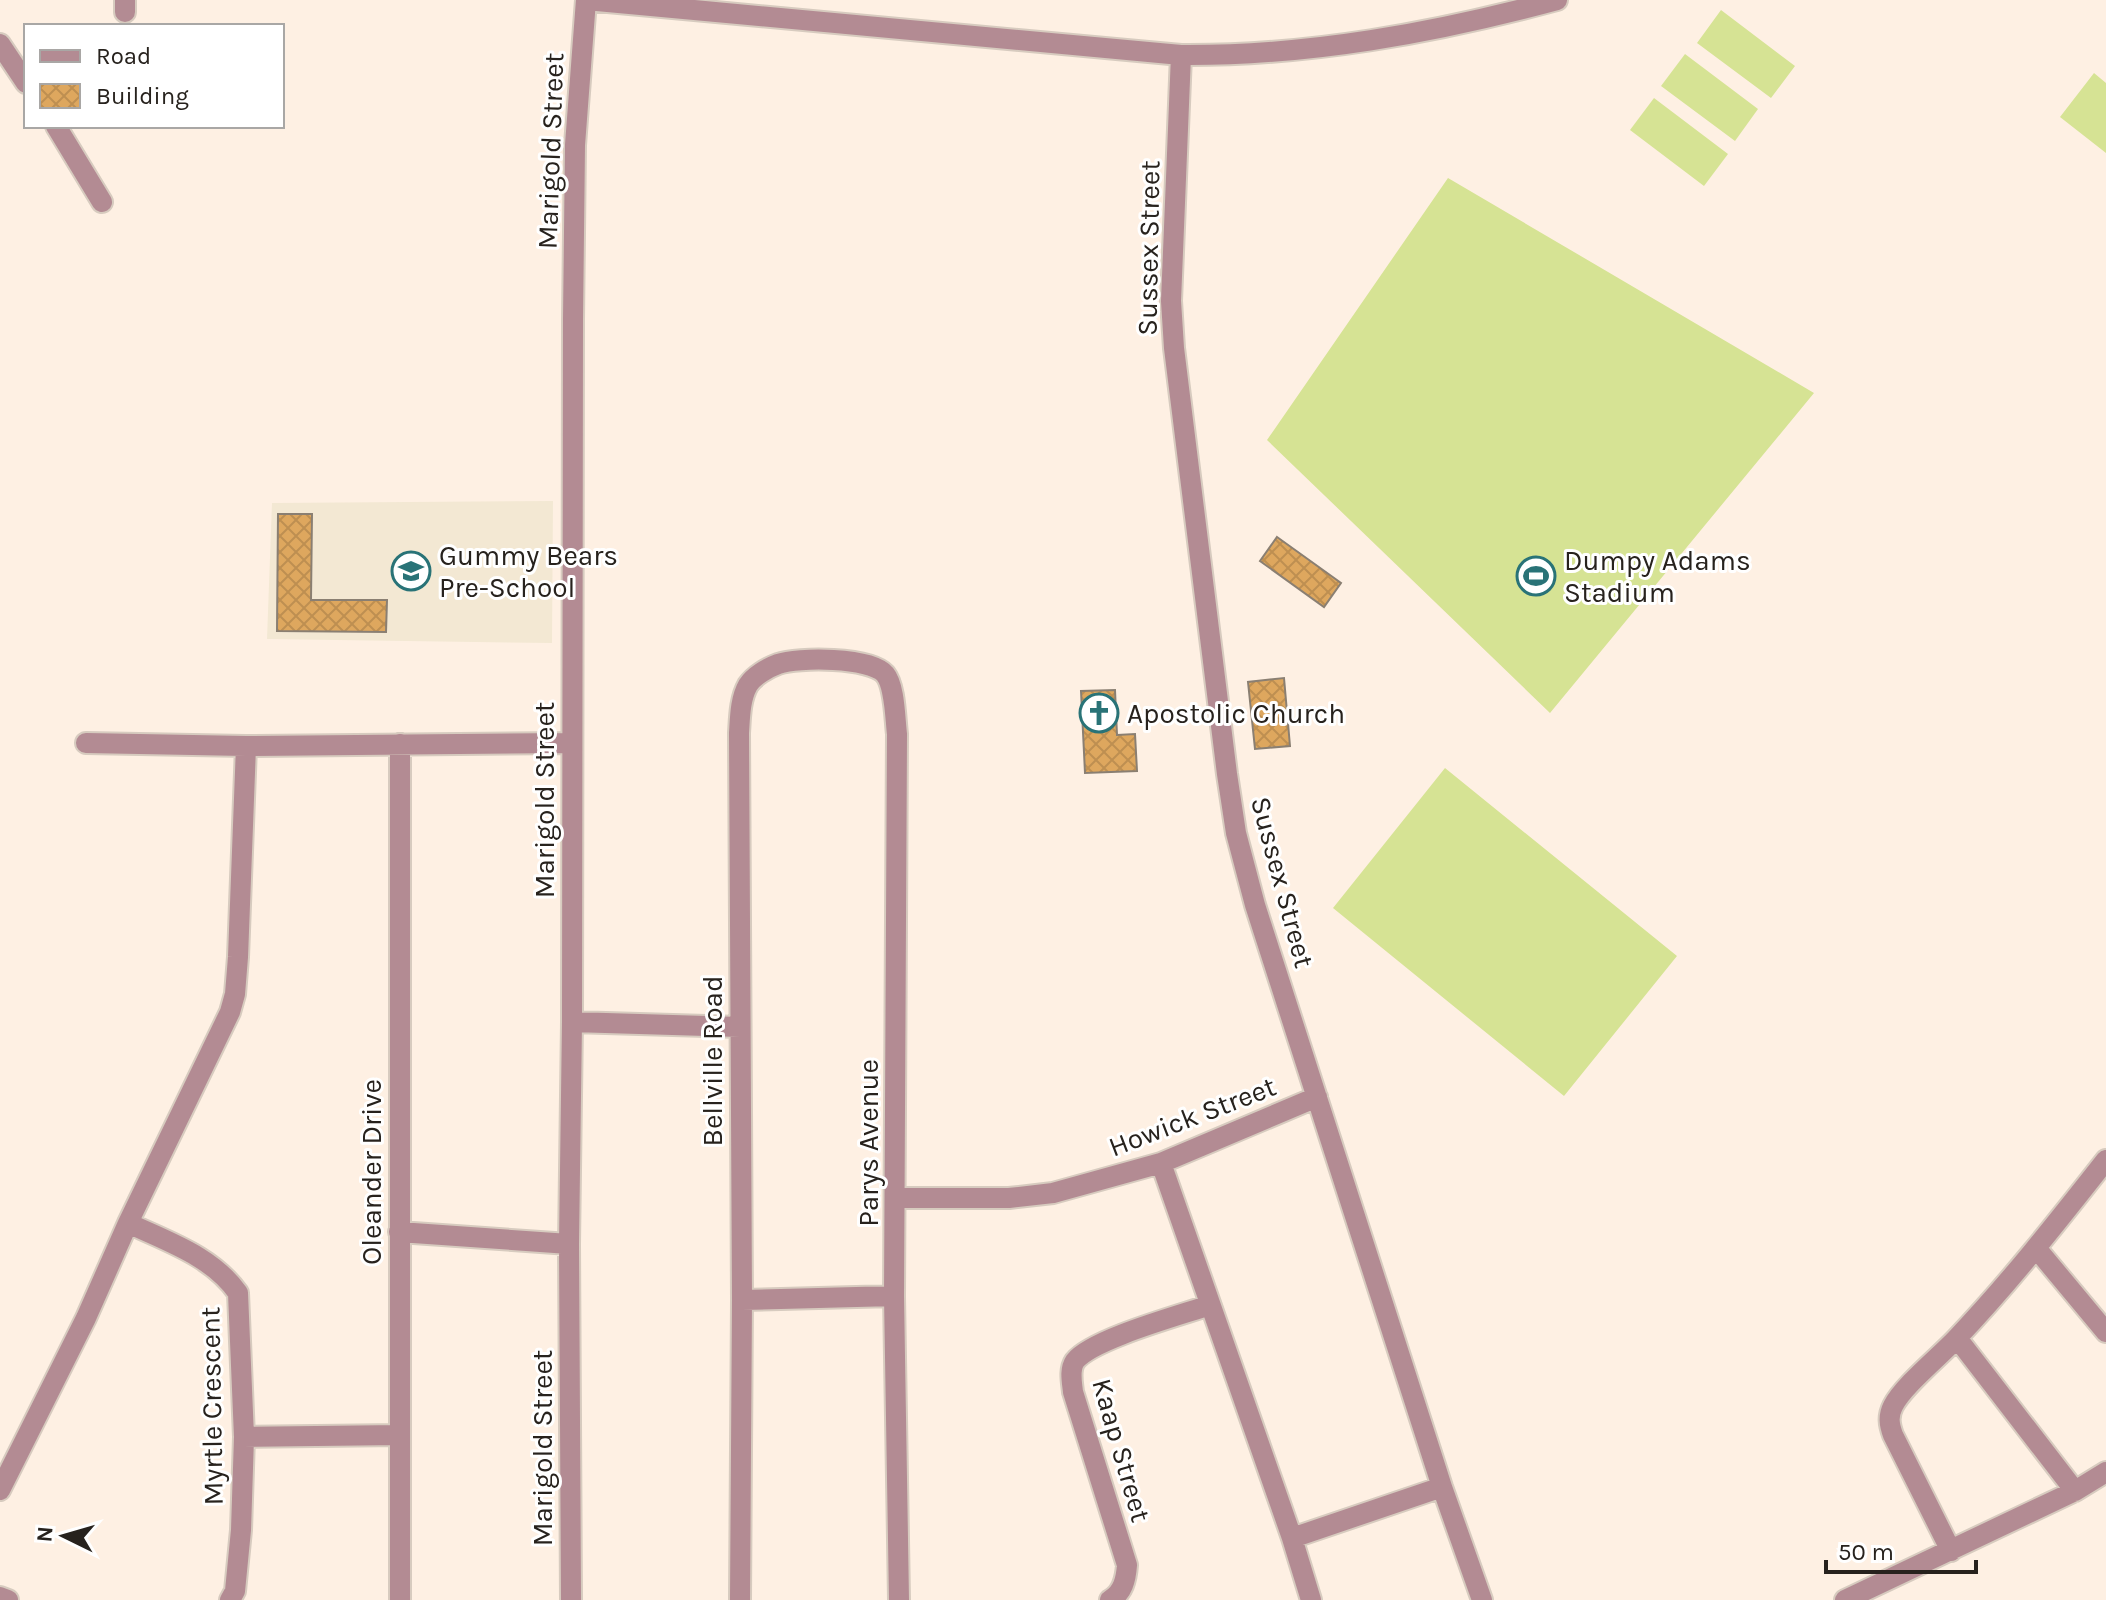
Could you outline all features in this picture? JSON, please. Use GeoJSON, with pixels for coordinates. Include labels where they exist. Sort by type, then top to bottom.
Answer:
{"type":"FeatureCollection","features":[{"type":"Feature","properties":{"kind":"street"},"geometry":{"type":"LineString","coordinates":[[586,0],[1181,55],[1332,47],[1483,20],[1557,0]]}},
{"type":"Feature","properties":{"kind":"street","name":"Marigold Street"},"geometry":{"type":"LineString","coordinates":[[571,1600],[572,400],[575,145],[586,0]]}},
{"type":"Feature","properties":{"kind":"street"},"geometry":{"type":"LineString","coordinates":[[0,44],[24,80]]}},
{"type":"Feature","properties":{"kind":"street","name":"Sussex Street"},"geometry":{"type":"LineString","coordinates":[[1181,55],[1171,301],[1174,348],[1236,833],[1246,875],[1442,1487],[1482,1600]]}},
{"type":"Feature","properties":{"kind":"street"},"geometry":{"type":"LineString","coordinates":[[57,128],[102,202]]}},
{"type":"Feature","properties":{"kind":"street","name":"Bellville Road"},"geometry":{"type":"LineString","coordinates":[[740,1600],[739,733],[743,697],[749,683],[762,672],[779,664],[800,661],[847,661],[876,668],[885,674],[892,687]]}},
{"type":"Feature","properties":{"kind":"street","name":"Parys Avenue"},"geometry":{"type":"LineString","coordinates":[[892,687],[897,734],[894,1296],[899,1600]]}},
{"type":"Feature","properties":{"kind":"street"},"geometry":{"type":"LineString","coordinates":[[86,743],[246,746],[572,743]]}},
{"type":"Feature","properties":{"kind":"street","name":"Oleander Drive"},"geometry":{"type":"LineString","coordinates":[[400,744],[400,1600]]}},
{"type":"Feature","properties":{"kind":"street"},"geometry":{"type":"LineString","coordinates":[[0,1490],[86,1318],[128,1223],[223,1029],[235,994],[246,746]]}},
{"type":"Feature","properties":{"kind":"street"},"geometry":{"type":"LineString","coordinates":[[572,1022],[740,1027]]}},
{"type":"Feature","properties":{"kind":"street","name":"Howick Street"},"geometry":{"type":"LineString","coordinates":[[896,1198],[1009,1198],[1053,1193],[1161,1163],[1317,1097]]}},
{"type":"Feature","properties":{"kind":"street"},"geometry":{"type":"LineString","coordinates":[[1951,1551],[1893,1435],[1889,1418],[1893,1405],[2036,1248],[2106,1160]]}},
{"type":"Feature","properties":{"kind":"street"},"geometry":{"type":"LineString","coordinates":[[1161,1163],[1311,1600]]}},
{"type":"Feature","properties":{"kind":"street","name":"Myrtle Crescent"},"geometry":{"type":"LineString","coordinates":[[128,1223],[197,1255],[229,1280],[238,1293],[244,1437],[241,1530],[235,1591],[230,1600]]}},
{"type":"Feature","properties":{"kind":"street"},"geometry":{"type":"LineString","coordinates":[[399,1232],[569,1244]]}},
{"type":"Feature","properties":{"kind":"street"},"geometry":{"type":"LineString","coordinates":[[2036,1248],[2106,1332]]}},
{"type":"Feature","properties":{"kind":"street"},"geometry":{"type":"LineString","coordinates":[[742,1300],[894,1296]]}},
{"type":"Feature","properties":{"kind":"street","name":"Kaap Street"},"geometry":{"type":"LineString","coordinates":[[1110,1600],[1123,1587],[1127,1565],[1073,1392],[1071,1372],[1075,1362],[1097,1343],[1210,1305]]}},
{"type":"Feature","properties":{"kind":"street"},"geometry":{"type":"LineString","coordinates":[[1957,1338],[2075,1491]]}},
{"type":"Feature","properties":{"kind":"street"},"geometry":{"type":"LineString","coordinates":[[244,1437],[399,1435]]}},
{"type":"Feature","properties":{"kind":"street"},"geometry":{"type":"LineString","coordinates":[[1845,1600],[2075,1491],[2106,1472]]}},
{"type":"Feature","properties":{"kind":"street"},"geometry":{"type":"LineString","coordinates":[[1292,1538],[1442,1487]]}},
{"type":"Feature","properties":{"kind":"street"},"geometry":{"type":"LineString","coordinates":[[0,1597],[8,1600]]}},
{"type":"Feature","properties":{"kind":"shaded area","name":"Gummy Bears Pre-School"},"geometry":{"type":"Polygon","coordinates":[[[553,501],[552,643],[267,639],[272,503],[553,501]]]}},
{"type":"Feature","properties":{"kind":"green space"},"geometry":{"type":"Polygon","coordinates":[[[1721,10],[1795,66],[1771,98],[1697,43],[1721,10]]]}},
{"type":"Feature","properties":{"kind":"green space"},"geometry":{"type":"Polygon","coordinates":[[[1685,54],[1758,109],[1735,141],[1661,86],[1685,54]]]}},
{"type":"Feature","properties":{"kind":"green space"},"geometry":{"type":"Polygon","coordinates":[[[2094,73],[2106,83],[2106,153],[2060,117],[2094,73]]]}},
{"type":"Feature","properties":{"kind":"green space"},"geometry":{"type":"Polygon","coordinates":[[[1654,98],[1728,154],[1704,186],[1630,130],[1654,98]]]}},
{"type":"Feature","properties":{"kind":"green space","name":"Dumpy Adams Stadium"},"geometry":{"type":"Polygon","coordinates":[[[1448,178],[1814,393],[1550,713],[1267,440],[1448,178]]]}},
{"type":"Feature","properties":{"kind":"green space"},"geometry":{"type":"Polygon","coordinates":[[[1445,768],[1677,956],[1564,1096],[1333,908],[1445,768]]]}},
{"type":"Feature","properties":{"kind":"building"},"geometry":{"type":"Polygon","coordinates":[[[278,514],[312,514],[311,600],[387,600],[386,632],[277,631],[278,514]]]}},
{"type":"Feature","properties":{"kind":"building"},"geometry":{"type":"Polygon","coordinates":[[[1277,537],[1341,583],[1324,607],[1260,561],[1277,537]]]}},
{"type":"Feature","properties":{"kind":"building"},"geometry":{"type":"Polygon","coordinates":[[[1284,678],[1290,746],[1255,749],[1248,682],[1284,678]]]}},
{"type":"Feature","properties":{"kind":"building","name":"Apostolic Church"},"geometry":{"type":"Polygon","coordinates":[[[1115,690],[1117,735],[1135,734],[1137,771],[1085,773],[1081,691],[1115,690]]]}},
{"type":"Feature","properties":{"kind":"place","name":"Gummy Bears Pre-School"},"geometry":{"type":"Point","coordinates":[411,571]}},
{"type":"Feature","properties":{"kind":"place","name":"Dumpy Adams Stadium"},"geometry":{"type":"Point","coordinates":[1536,576]}},
{"type":"Feature","properties":{"kind":"place","name":"Apostolic Church"},"geometry":{"type":"Point","coordinates":[1099,713]}}]}
